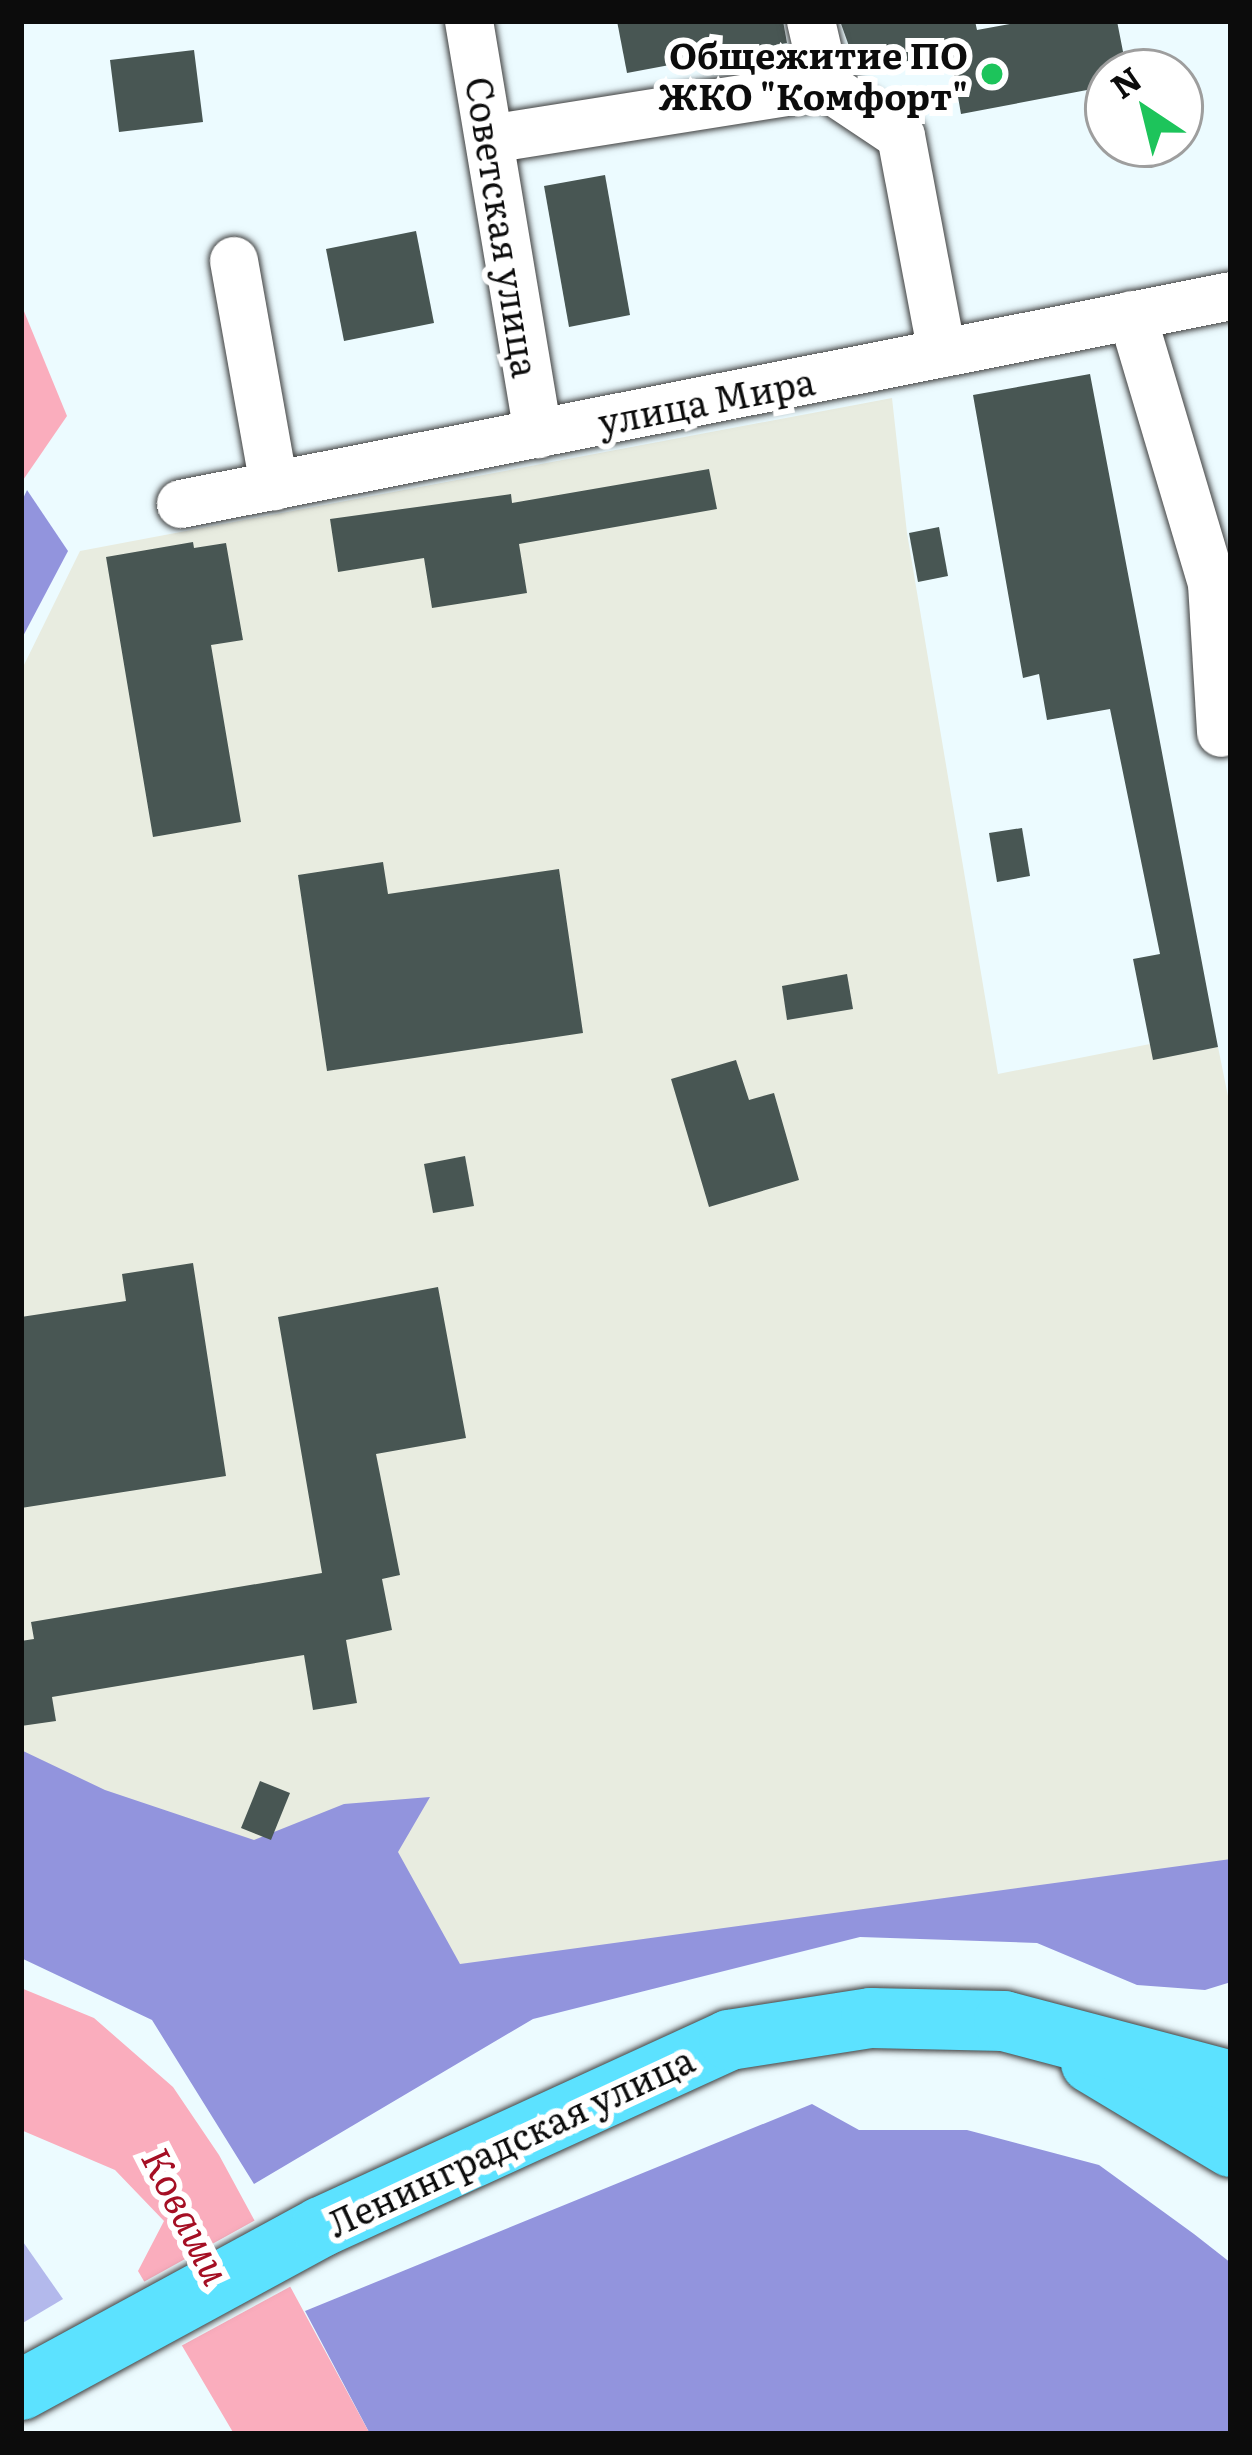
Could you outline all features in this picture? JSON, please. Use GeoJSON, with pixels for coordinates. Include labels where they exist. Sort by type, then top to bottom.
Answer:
{"type":"FeatureCollection","features":[{"type":"Feature","properties":{"kind":"main road","name":"Ленинградская улица"},"geometry":{"type":"LineString","coordinates":[[41,2379],[321,2227],[729,2040],[789,2025],[918,2015],[1036,2026]]}},
{"type":"Feature","properties":{"kind":"main road"},"geometry":{"type":"LineString","coordinates":[[1036,2026],[1112,2026],[1231,2048]]}},
{"type":"Feature","properties":{"kind":"main road"},"geometry":{"type":"LineString","coordinates":[[1036,2026],[1231,2081]]}},
{"type":"Feature","properties":{"kind":"main road"},"geometry":{"type":"LineString","coordinates":[[1036,2026],[1231,2147]]}},
{"type":"Feature","properties":{"kind":"street","name":"Советская улица"},"geometry":{"type":"LineString","coordinates":[[469,21],[538,434]]}},
{"type":"Feature","properties":{"kind":"street"},"geometry":{"type":"LineString","coordinates":[[811,21],[826,86]]}},
{"type":"Feature","properties":{"kind":"street"},"geometry":{"type":"LineString","coordinates":[[490,139],[826,86],[902,136],[942,353]]}},
{"type":"Feature","properties":{"kind":"street"},"geometry":{"type":"LineString","coordinates":[[234,261],[274,486]]}},
{"type":"Feature","properties":{"kind":"street","name":"улица Мира"},"geometry":{"type":"LineString","coordinates":[[181,505],[1231,296]]}},
{"type":"Feature","properties":{"kind":"street"},"geometry":{"type":"LineString","coordinates":[[1132,315],[1212,584],[1221,733]]}},
{"type":"Feature","properties":{"kind":"shaded area"},"geometry":{"type":"Polygon","coordinates":[[[892,398],[907,533],[998,1074],[1150,1044],[1154,1059],[1218,1047],[1231,1111],[1231,1868],[414,2011],[21,1771],[21,671],[80,551],[892,398]]]}},
{"type":"Feature","properties":{"kind":"shaded area"},"geometry":{"type":"Polygon","coordinates":[[[27,490],[68,551],[21,640],[21,503],[27,490]]]}},
{"type":"Feature","properties":{"kind":"shaded area"},"geometry":{"type":"Polygon","coordinates":[[[21,1750],[105,1790],[254,1840],[344,1804],[430,1797],[398,1852],[460,1964],[1231,1859],[1231,1982],[1205,1990],[1137,1985],[1037,1943],[860,1937],[533,2019],[254,2184],[152,2020],[21,1958],[21,1750]]]}},
{"type":"Feature","properties":{"kind":"shaded area"},"geometry":{"type":"Polygon","coordinates":[[[812,2104],[859,2130],[967,2130],[1099,2165],[1231,2263],[1231,2434],[370,2434],[305,2311],[812,2104]]]}},
{"type":"Feature","properties":{"kind":"shaded area"},"geometry":{"type":"Polygon","coordinates":[[[21,2239],[63,2299],[21,2324],[21,2239]]]}},
{"type":"Feature","properties":{"kind":"water"},"geometry":{"type":"Polygon","coordinates":[[[21,304],[67,416],[21,483],[21,304]]]}},
{"type":"Feature","properties":{"kind":"water","name":"Коваши"},"geometry":{"type":"Polygon","coordinates":[[[21,1988],[94,2018],[173,2087],[219,2155],[370,2434],[234,2434],[138,2271],[164,2221],[115,2170],[21,2130],[21,1988]]]}},
{"type":"Feature","properties":{"kind":"pier"},"geometry":{"type":"Polygon","coordinates":[[[261,2217],[297,2283],[181,2346],[140,2284],[261,2217]]]}},
{"type":"Feature","properties":{"kind":"building"},"geometry":{"type":"Polygon","coordinates":[[[617,21],[783,21],[787,43],[627,73],[617,21]]]}},
{"type":"Feature","properties":{"kind":"building"},"geometry":{"type":"Polygon","coordinates":[[[840,21],[975,21],[977,30],[1027,21],[1117,21],[1122,48],[1084,48],[1084,91],[961,114],[951,57],[859,74],[840,21]]]}},
{"type":"Feature","properties":{"kind":"building"},"geometry":{"type":"Polygon","coordinates":[[[194,50],[203,122],[119,132],[110,60],[194,50]]]}},
{"type":"Feature","properties":{"kind":"building"},"geometry":{"type":"Polygon","coordinates":[[[605,175],[630,315],[569,327],[544,186],[605,175]]]}},
{"type":"Feature","properties":{"kind":"building"},"geometry":{"type":"Polygon","coordinates":[[[416,231],[434,323],[344,341],[326,249],[416,231]]]}},
{"type":"Feature","properties":{"kind":"building"},"geometry":{"type":"Polygon","coordinates":[[[1090,374],[1218,1047],[1153,1060],[1133,959],[1160,954],[1110,709],[1047,720],[1039,674],[1023,678],[973,395],[1090,374]]]}},
{"type":"Feature","properties":{"kind":"building"},"geometry":{"type":"Polygon","coordinates":[[[709,469],[717,509],[519,544],[527,593],[432,608],[424,558],[338,572],[330,519],[511,494],[512,503],[709,469]]]}},
{"type":"Feature","properties":{"kind":"building"},"geometry":{"type":"Polygon","coordinates":[[[939,527],[948,576],[918,582],[909,533],[939,527]]]}},
{"type":"Feature","properties":{"kind":"building"},"geometry":{"type":"Polygon","coordinates":[[[193,542],[194,548],[226,543],[243,640],[211,645],[241,822],[153,837],[106,557],[193,542]]]}},
{"type":"Feature","properties":{"kind":"building"},"geometry":{"type":"Polygon","coordinates":[[[1022,828],[1030,876],[997,882],[989,833],[1022,828]]]}},
{"type":"Feature","properties":{"kind":"building"},"geometry":{"type":"Polygon","coordinates":[[[383,862],[388,894],[559,869],[583,1033],[327,1071],[298,875],[383,862]]]}},
{"type":"Feature","properties":{"kind":"building"},"geometry":{"type":"Polygon","coordinates":[[[847,974],[853,1009],[787,1020],[782,986],[847,974]]]}},
{"type":"Feature","properties":{"kind":"building"},"geometry":{"type":"Polygon","coordinates":[[[736,1060],[749,1100],[774,1093],[799,1180],[709,1207],[671,1079],[736,1060]]]}},
{"type":"Feature","properties":{"kind":"building"},"geometry":{"type":"Polygon","coordinates":[[[465,1156],[474,1206],[433,1213],[424,1164],[465,1156]]]}},
{"type":"Feature","properties":{"kind":"building"},"geometry":{"type":"Polygon","coordinates":[[[193,1263],[226,1476],[21,1508],[21,1317],[126,1301],[122,1274],[193,1263]]]}},
{"type":"Feature","properties":{"kind":"building"},"geometry":{"type":"Polygon","coordinates":[[[438,1287],[466,1438],[376,1454],[400,1575],[382,1579],[392,1630],[346,1640],[357,1703],[313,1710],[304,1655],[52,1697],[56,1721],[21,1726],[21,1641],[34,1639],[31,1622],[322,1573],[278,1317],[438,1287]]]}},
{"type":"Feature","properties":{"kind":"building"},"geometry":{"type":"Polygon","coordinates":[[[260,1781],[290,1793],[271,1840],[241,1828],[260,1781]]]}},
{"type":"Feature","properties":{"kind":"place","name":"Общежитие ПО ЖКО \"Комфорт\""},"geometry":{"type":"Point","coordinates":[992,74]}}]}
